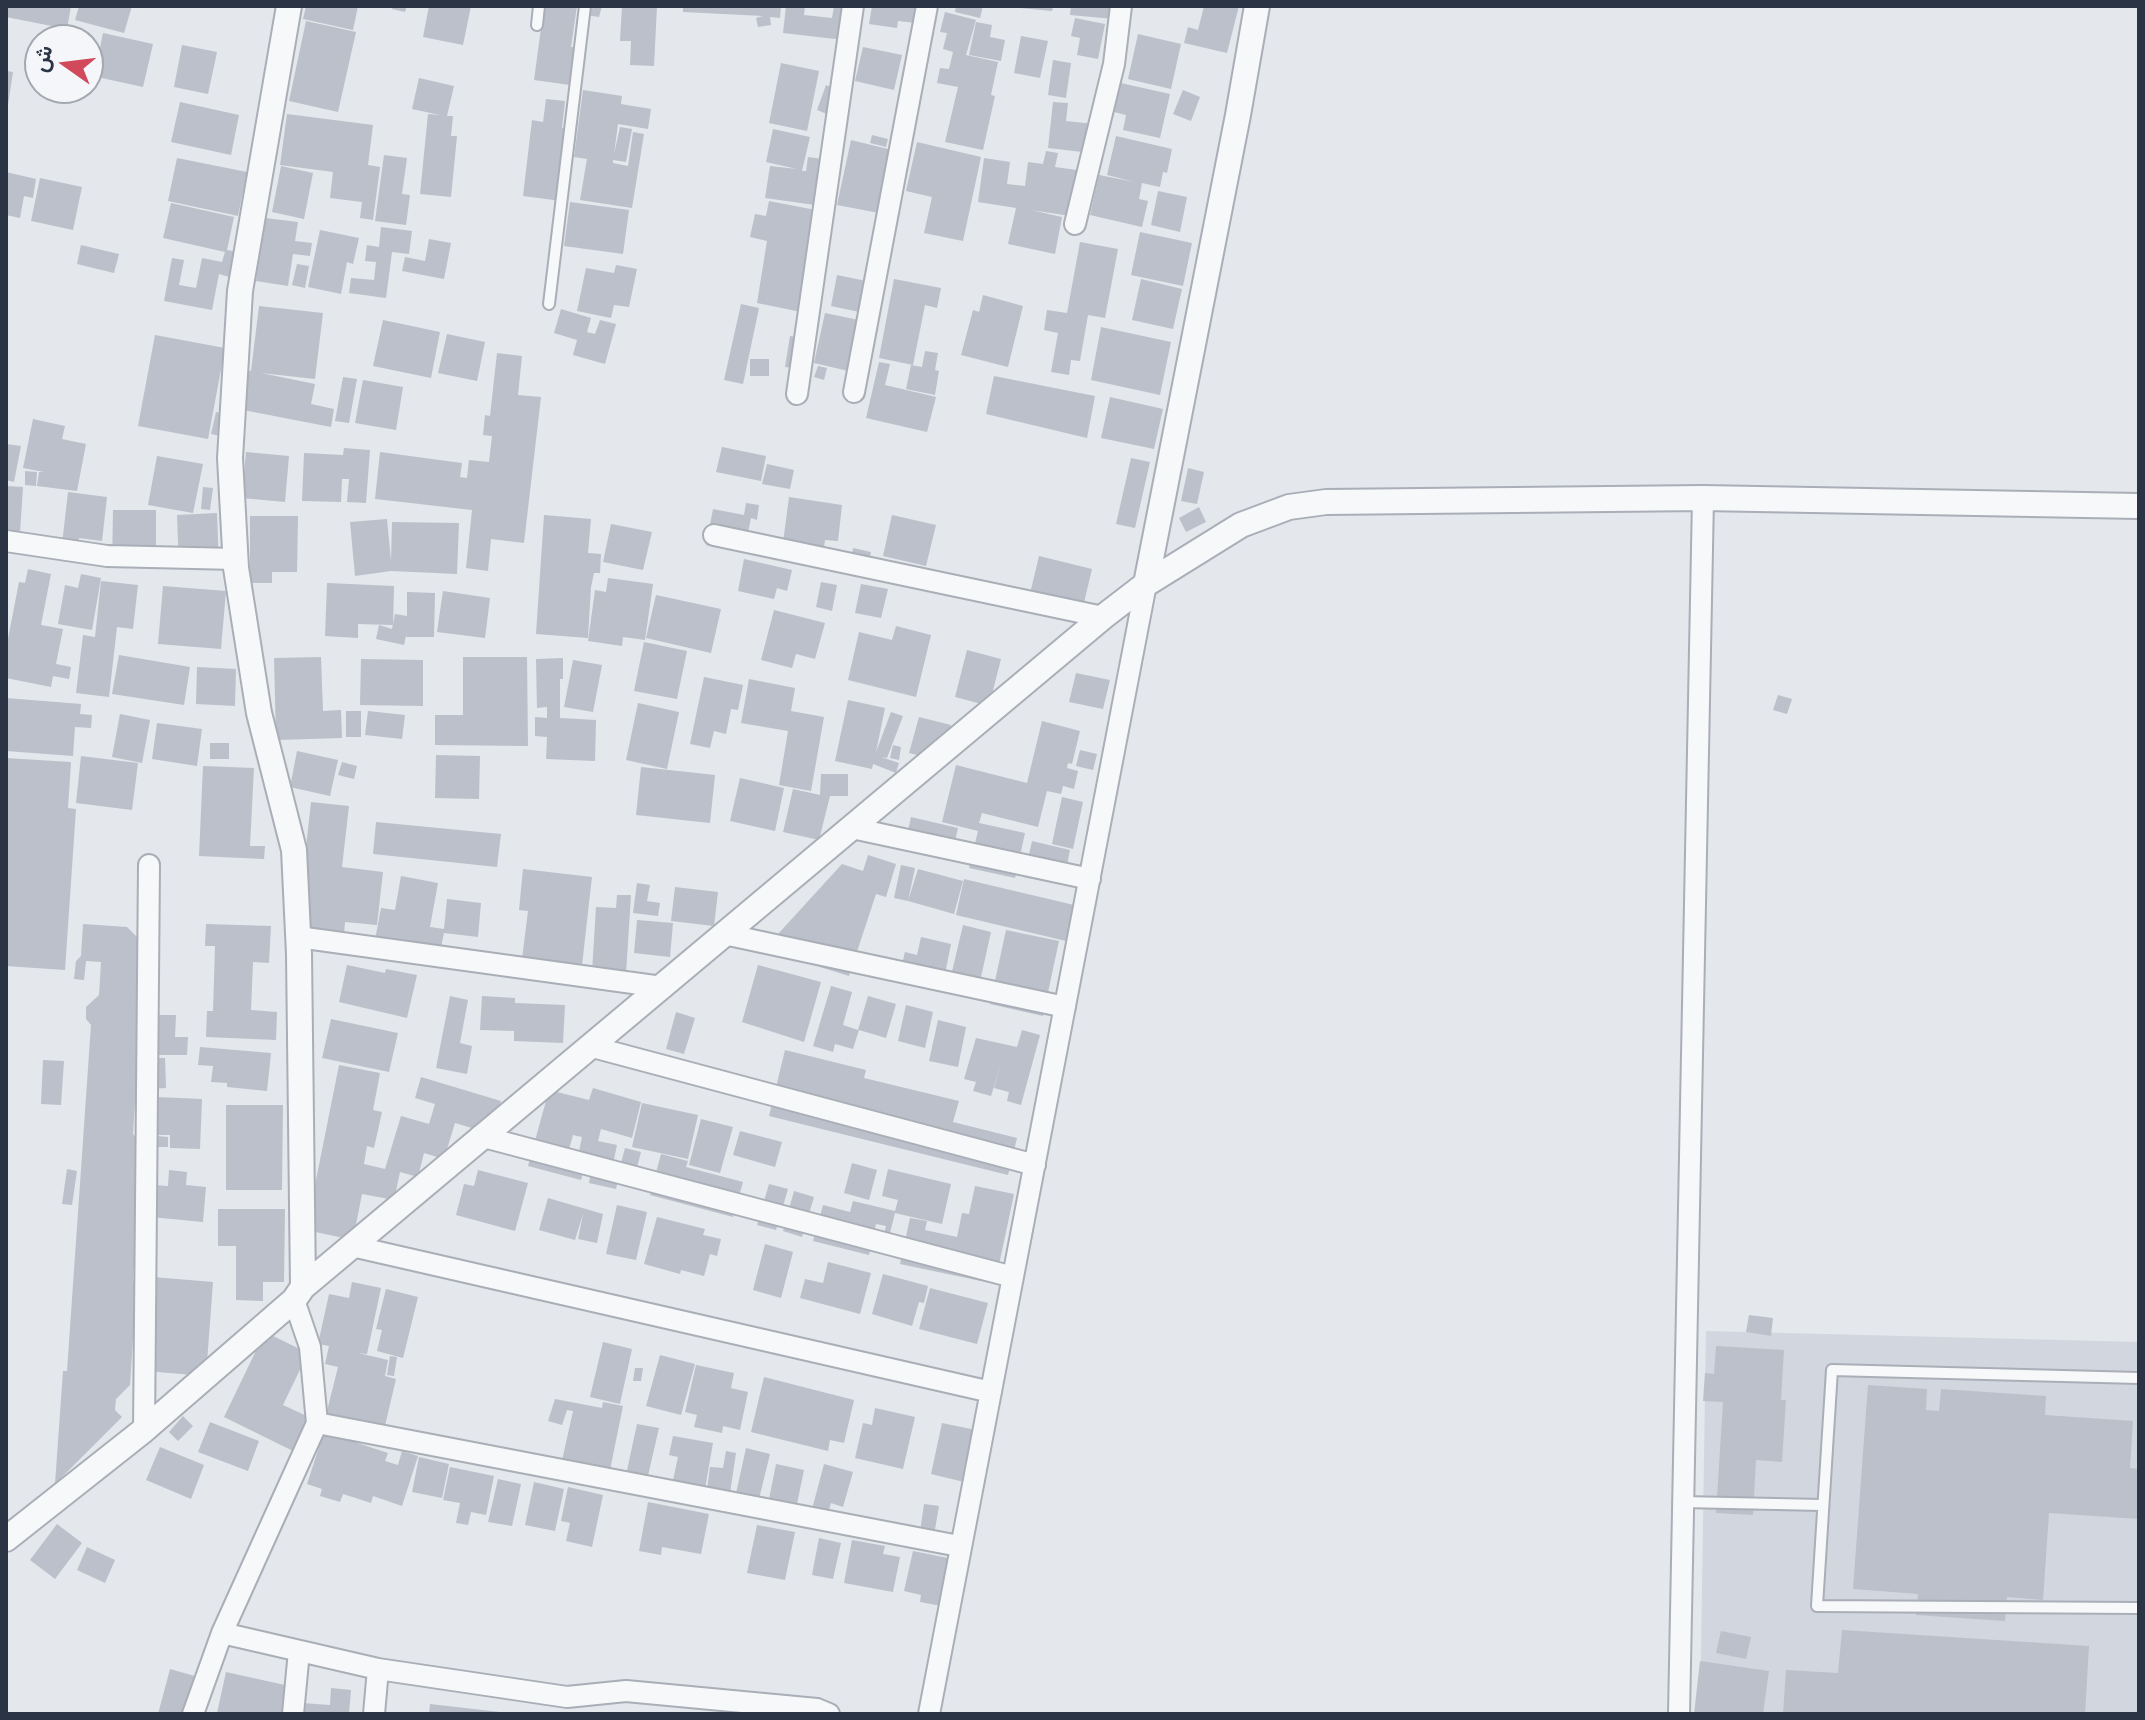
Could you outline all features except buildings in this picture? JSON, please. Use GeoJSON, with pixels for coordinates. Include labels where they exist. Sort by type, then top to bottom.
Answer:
{"type":"FeatureCollection","features":[{"type":"Feature","properties":{"kind":"street"},"geometry":{"type":"LineString","coordinates":[[193,1714],[222,1633],[317,1423],[310,1347],[298,1294],[298,937],[294,850],[259,713],[236,559],[230,458],[240,291],[289,6]]}},
{"type":"Feature","properties":{"kind":"street"},"geometry":{"type":"LineString","coordinates":[[797,394],[853,6]]}},
{"type":"Feature","properties":{"kind":"street"},"geometry":{"type":"LineString","coordinates":[[854,392],[927,6]]}},
{"type":"Feature","properties":{"kind":"street"},"geometry":{"type":"LineString","coordinates":[[1075,224],[1114,64],[1121,6]]}},
{"type":"Feature","properties":{"kind":"street"},"geometry":{"type":"LineString","coordinates":[[929,1714],[1257,6]]}},
{"type":"Feature","properties":{"kind":"street"},"geometry":{"type":"LineString","coordinates":[[1679,1714],[1703,498]]}},
{"type":"Feature","properties":{"kind":"street"},"geometry":{"type":"LineString","coordinates":[[6,1539],[144,1430],[480,1136],[1103,617],[1146,584],[1241,525],[1289,507],[1326,502],[1703,498],[2139,506]]}},
{"type":"Feature","properties":{"kind":"street"},"geometry":{"type":"LineString","coordinates":[[714,535],[1103,617]]}},
{"type":"Feature","properties":{"kind":"street"},"geometry":{"type":"LineString","coordinates":[[6,541],[107,556],[236,559]]}},
{"type":"Feature","properties":{"kind":"street"},"geometry":{"type":"LineString","coordinates":[[852,828],[1090,879]]}},
{"type":"Feature","properties":{"kind":"street"},"geometry":{"type":"LineString","coordinates":[[144,1430],[149,865]]}},
{"type":"Feature","properties":{"kind":"street"},"geometry":{"type":"LineString","coordinates":[[724,934],[1065,1007]]}},
{"type":"Feature","properties":{"kind":"street"},"geometry":{"type":"LineString","coordinates":[[298,937],[662,987]]}},
{"type":"Feature","properties":{"kind":"street"},"geometry":{"type":"LineString","coordinates":[[589,1046],[1035,1165]]}},
{"type":"Feature","properties":{"kind":"street"},"geometry":{"type":"LineString","coordinates":[[480,1136],[1013,1277]]}},
{"type":"Feature","properties":{"kind":"street"},"geometry":{"type":"LineString","coordinates":[[352,1246],[991,1392]]}},
{"type":"Feature","properties":{"kind":"street"},"geometry":{"type":"LineString","coordinates":[[317,1423],[959,1546]]}},
{"type":"Feature","properties":{"kind":"street"},"geometry":{"type":"LineString","coordinates":[[222,1633],[378,1669],[567,1697],[626,1691],[817,1709],[829,1714]]}},
{"type":"Feature","properties":{"kind":"street"},"geometry":{"type":"LineString","coordinates":[[293,1714],[299,1651]]}},
{"type":"Feature","properties":{"kind":"street"},"geometry":{"type":"LineString","coordinates":[[374,1714],[378,1669]]}},
{"type":"Feature","properties":{"kind":"lane"},"geometry":{"type":"LineString","coordinates":[[537,25],[539,6]]}},
{"type":"Feature","properties":{"kind":"lane"},"geometry":{"type":"LineString","coordinates":[[549,304],[585,6]]}},
{"type":"Feature","properties":{"kind":"lane"},"geometry":{"type":"LineString","coordinates":[[2139,1378],[1832,1370],[1817,1606],[2139,1608]]}},
{"type":"Feature","properties":{"kind":"lane"},"geometry":{"type":"LineString","coordinates":[[1683,1502],[1822,1505]]}},
{"type":"Feature","properties":{"kind":"shaded area"},"geometry":{"type":"Polygon","coordinates":[[[1706,1331],[2139,1342],[2139,1714],[1700,1714],[1706,1331]]]}}]}
